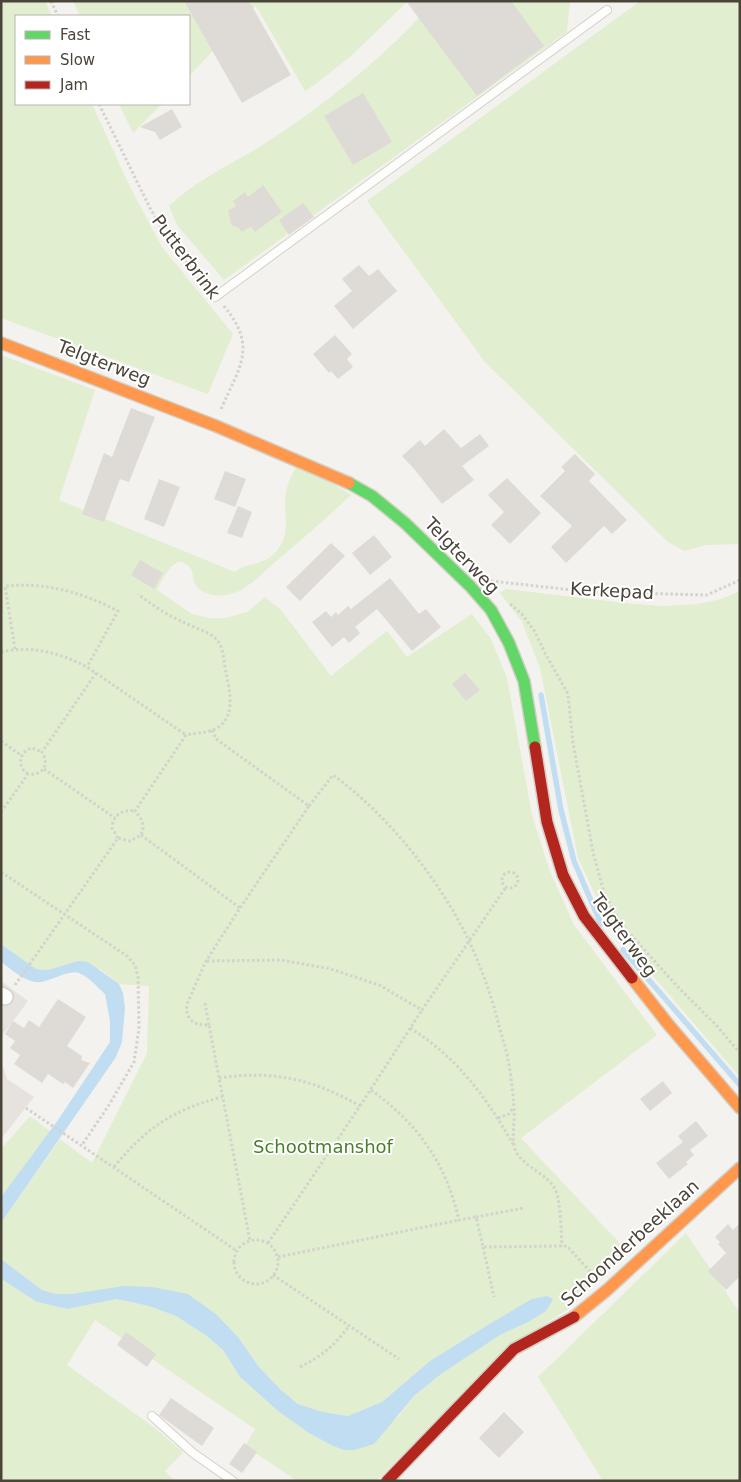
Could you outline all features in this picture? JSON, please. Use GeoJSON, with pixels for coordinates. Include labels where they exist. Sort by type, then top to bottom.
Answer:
{"type":"FeatureCollection","features":[{"type":"Feature","properties":{"kind":"street","name":"Telgterweg"},"geometry":{"type":"LineString","coordinates":[[1,342],[216,426],[339,478],[372,496],[405,523],[470,586],[491,610],[509,643],[524,681],[547,822],[563,875],[584,916],[668,1024],[740,1108]]}},
{"type":"Feature","properties":{"kind":"street","name":"Schoonderbeeklaan"},"geometry":{"type":"LineString","coordinates":[[387,1481],[514,1349],[570,1320],[608,1290],[740,1168]]}},
{"type":"Feature","properties":{"kind":"lane"},"geometry":{"type":"LineString","coordinates":[[215,297],[607,10]]}},
{"type":"Feature","properties":{"kind":"lane"},"geometry":{"type":"LineString","coordinates":[[152,1416],[192,1453],[233,1481]]}},
{"type":"Feature","properties":{"kind":"path"},"geometry":{"type":"LineString","coordinates":[[51,1],[58,15]]}},
{"type":"Feature","properties":{"kind":"path","name":"Putterbrink"},"geometry":{"type":"LineString","coordinates":[[99,105],[150,208],[170,242],[231,315],[240,331],[244,345],[242,362],[221,410]]}},
{"type":"Feature","properties":{"kind":"path","name":"Kerkepad"},"geometry":{"type":"LineString","coordinates":[[488,582],[591,592],[707,595],[740,580]]}},
{"type":"Feature","properties":{"kind":"path","name":"Telgterweg"},"geometry":{"type":"LineString","coordinates":[[488,582],[492,588]]}},
{"type":"Feature","properties":{"kind":"path"},"geometry":{"type":"LineString","coordinates":[[15,649],[3,586],[24,584],[62,589],[118,611],[87,667]]}},
{"type":"Feature","properties":{"kind":"path"},"geometry":{"type":"LineString","coordinates":[[135,811],[186,735],[212,730],[226,718],[230,710],[231,699],[223,654],[217,640],[172,616],[138,594]]}},
{"type":"Feature","properties":{"kind":"path","name":"Telgterweg"},"geometry":{"type":"LineString","coordinates":[[507,601],[522,614],[536,632],[568,694],[573,743],[593,852],[604,893],[623,926],[677,986],[716,1025],[740,1054]]}},
{"type":"Feature","properties":{"kind":"path"},"geometry":{"type":"LineString","coordinates":[[1,652],[15,649],[34,649],[70,658],[87,667],[186,735]]}},
{"type":"Feature","properties":{"kind":"path"},"geometry":{"type":"LineString","coordinates":[[42,752],[96,673]]}},
{"type":"Feature","properties":{"kind":"path"},"geometry":{"type":"LineString","coordinates":[[212,730],[216,739],[309,806]]}},
{"type":"Feature","properties":{"kind":"path"},"geometry":{"type":"LineString","coordinates":[[1,741],[22,756]]}},
{"type":"Feature","properties":{"kind":"path"},"geometry":{"type":"LineString","coordinates":[[32,748],[42,752],[46,760],[44,769],[39,774],[28,774],[20,764],[22,756],[32,748]]}},
{"type":"Feature","properties":{"kind":"path"},"geometry":{"type":"LineString","coordinates":[[44,769],[115,818]]}},
{"type":"Feature","properties":{"kind":"path"},"geometry":{"type":"LineString","coordinates":[[1,812],[28,774]]}},
{"type":"Feature","properties":{"kind":"path"},"geometry":{"type":"LineString","coordinates":[[209,1025],[201,1026],[195,1024],[190,1019],[186,1009],[206,961],[309,806],[333,775],[382,818],[423,868],[451,908],[469,941],[494,1005],[508,1058],[514,1107],[514,1146]]}},
{"type":"Feature","properties":{"kind":"path"},"geometry":{"type":"LineString","coordinates":[[122,811],[135,811],[141,817],[143,823],[144,828],[141,835],[130,841],[118,838],[112,828],[115,818],[122,811]]}},
{"type":"Feature","properties":{"kind":"path"},"geometry":{"type":"LineString","coordinates":[[141,835],[240,908]]}},
{"type":"Feature","properties":{"kind":"path"},"geometry":{"type":"LineString","coordinates":[[6,993],[36,956],[118,838]]}},
{"type":"Feature","properties":{"kind":"path"},"geometry":{"type":"LineString","coordinates":[[1,872],[127,956],[136,964],[139,1028],[134,1062],[109,1106],[82,1145]]}},
{"type":"Feature","properties":{"kind":"path"},"geometry":{"type":"LineString","coordinates":[[508,873],[514,874],[518,880],[517,884],[513,888],[506,887],[502,879],[504,875],[508,873]]}},
{"type":"Feature","properties":{"kind":"path"},"geometry":{"type":"LineString","coordinates":[[268,1243],[506,887]]}},
{"type":"Feature","properties":{"kind":"path"},"geometry":{"type":"LineString","coordinates":[[206,961],[281,960],[332,969],[379,985],[422,1010]]}},
{"type":"Feature","properties":{"kind":"path"},"geometry":{"type":"LineString","coordinates":[[205,1003],[250,1241]]}},
{"type":"Feature","properties":{"kind":"path"},"geometry":{"type":"LineString","coordinates":[[410,1028],[451,1058],[498,1118],[518,1154],[555,1189],[558,1200],[562,1246]]}},
{"type":"Feature","properties":{"kind":"path"},"geometry":{"type":"LineString","coordinates":[[219,1078],[243,1074],[267,1074],[292,1078],[316,1084],[360,1106]]}},
{"type":"Feature","properties":{"kind":"path"},"geometry":{"type":"LineString","coordinates":[[371,1090],[390,1104],[413,1126],[435,1156],[448,1181],[459,1220]]}},
{"type":"Feature","properties":{"kind":"path"},"geometry":{"type":"LineString","coordinates":[[114,1167],[131,1146],[150,1129],[172,1114],[196,1104],[222,1097]]}},
{"type":"Feature","properties":{"kind":"path"},"geometry":{"type":"LineString","coordinates":[[498,1118],[509,1114],[514,1107]]}},
{"type":"Feature","properties":{"kind":"path"},"geometry":{"type":"LineString","coordinates":[[26,1108],[238,1250]]}},
{"type":"Feature","properties":{"kind":"path"},"geometry":{"type":"LineString","coordinates":[[278,1257],[524,1208]]}},
{"type":"Feature","properties":{"kind":"path"},"geometry":{"type":"LineString","coordinates":[[476,1217],[494,1297]]}},
{"type":"Feature","properties":{"kind":"path"},"geometry":{"type":"LineString","coordinates":[[256,1240],[268,1243],[278,1257],[278,1263],[273,1275],[261,1283],[247,1282],[237,1272],[234,1264],[238,1250],[250,1241],[256,1240]]}},
{"type":"Feature","properties":{"kind":"path"},"geometry":{"type":"LineString","coordinates":[[483,1247],[567,1246],[608,1290]]}},
{"type":"Feature","properties":{"kind":"path"},"geometry":{"type":"LineString","coordinates":[[273,1275],[399,1359]]}},
{"type":"Feature","properties":{"kind":"path"},"geometry":{"type":"LineString","coordinates":[[300,1367],[319,1358],[335,1344],[349,1326]]}},
{"type":"Feature","properties":{"kind":"green space"},"geometry":{"type":"Polygon","coordinates":[[[1,1],[45,1],[52,15],[15,15],[15,105],[92,105],[130,187],[162,247],[233,334],[208,394],[1,318],[1,70],[3,68],[1,65],[1,1]]]}},
{"type":"Feature","properties":{"kind":"green space"},"geometry":{"type":"Polygon","coordinates":[[[73,1],[408,1],[351,56],[305,91],[256,6],[190,75],[190,15],[80,15],[73,1]]]}},
{"type":"Feature","properties":{"kind":"green space"},"geometry":{"type":"Polygon","coordinates":[[[433,1],[570,1],[567,32],[224,280],[177,225],[169,206],[201,181],[261,146],[330,98],[375,61],[433,1]]]}},
{"type":"Feature","properties":{"kind":"green space"},"geometry":{"type":"Polygon","coordinates":[[[640,1],[740,1],[740,544],[706,545],[684,551],[668,542],[485,362],[367,201],[640,1]]]}},
{"type":"Feature","properties":{"kind":"green space"},"geometry":{"type":"Polygon","coordinates":[[[119,105],[161,105],[133,133],[119,105]]]}},
{"type":"Feature","properties":{"kind":"green space","name":"Schootmanshof"},"geometry":{"type":"Polygon","coordinates":[[[1,355],[95,390],[59,500],[235,572],[269,558],[279,548],[286,526],[285,502],[287,490],[296,468],[328,481],[351,495],[248,586],[231,594],[205,593],[197,587],[193,580],[192,571],[185,563],[175,564],[170,568],[157,590],[192,614],[209,618],[225,618],[247,612],[265,597],[281,610],[331,676],[387,631],[407,657],[472,614],[491,639],[507,678],[532,815],[549,869],[574,925],[657,1035],[521,1138],[627,1251],[567,1310],[517,1341],[376,1481],[297,1481],[245,1446],[255,1429],[95,1320],[67,1365],[155,1428],[183,1452],[165,1471],[175,1481],[1,1481],[1,1278],[37,1302],[67,1309],[117,1299],[149,1306],[176,1316],[207,1336],[223,1350],[240,1377],[278,1411],[309,1433],[331,1445],[397,1418],[414,1396],[441,1374],[500,1335],[528,1322],[486,1326],[430,1361],[382,1402],[348,1416],[323,1412],[298,1404],[281,1390],[259,1367],[238,1337],[216,1314],[188,1294],[56,1294],[42,1290],[1,1259],[1,1223],[60,1139],[92,1163],[147,1053],[149,986],[119,984],[100,969],[59,967],[48,970],[36,969],[1,944],[1,355]]]}},
{"type":"Feature","properties":{"kind":"green space"},"geometry":{"type":"Polygon","coordinates":[[[506,589],[664,606],[698,604],[721,599],[740,591],[740,1077],[647,969],[601,907],[578,858],[540,668],[522,622],[500,593],[506,589]]]}},
{"type":"Feature","properties":{"kind":"green space"},"geometry":{"type":"Polygon","coordinates":[[[30,1116],[50,1131],[1,1197],[1,1149],[30,1116]]]}},
{"type":"Feature","properties":{"kind":"green space"},"geometry":{"type":"Polygon","coordinates":[[[686,1233],[740,1313],[740,1481],[603,1481],[538,1377],[686,1233]]]}},
{"type":"Feature","properties":{"kind":"shaded area"},"geometry":{"type":"Polygon","coordinates":[[[1,981],[28,1001],[1,1037],[2,1011],[1,981]]]}},
{"type":"Feature","properties":{"kind":"shaded area"},"geometry":{"type":"Polygon","coordinates":[[[1,1061],[7,1079],[34,1097],[1,1139],[1,1119],[3,1114],[1,1110],[1,1061]]]}},
{"type":"Feature","properties":{"kind":"water"},"geometry":{"type":"Polygon","coordinates":[[[1,944],[36,969],[48,970],[78,961],[88,962],[119,984],[123,993],[125,1008],[122,1042],[116,1057],[1,1223],[1,1197],[58,1120],[110,1042],[110,1021],[105,994],[88,978],[76,972],[47,981],[31,981],[17,974],[1,962],[1,944]]]}},
{"type":"Feature","properties":{"kind":"water"},"geometry":{"type":"Polygon","coordinates":[[[1,1259],[42,1290],[56,1294],[72,1294],[124,1286],[152,1287],[188,1294],[216,1314],[238,1337],[259,1367],[281,1390],[298,1404],[323,1412],[348,1416],[382,1402],[430,1361],[532,1299],[547,1296],[553,1299],[546,1311],[500,1335],[441,1374],[414,1396],[374,1444],[354,1450],[344,1450],[309,1433],[278,1411],[240,1377],[223,1350],[207,1336],[176,1316],[149,1306],[117,1299],[67,1309],[37,1302],[1,1278],[1,1259]]]}},
{"type":"Feature","properties":{"kind":"building"},"geometry":{"type":"Polygon","coordinates":[[[184,1],[249,1],[291,75],[242,103],[184,1]]]}},
{"type":"Feature","properties":{"kind":"building"},"geometry":{"type":"Polygon","coordinates":[[[406,1],[511,1],[544,46],[477,96],[406,1]]]}},
{"type":"Feature","properties":{"kind":"building"},"geometry":{"type":"Polygon","coordinates":[[[363,93],[392,142],[353,165],[324,116],[363,93]]]}},
{"type":"Feature","properties":{"kind":"building"},"geometry":{"type":"Polygon","coordinates":[[[172,109],[182,127],[160,140],[155,132],[140,127],[172,109]]]}},
{"type":"Feature","properties":{"kind":"building"},"geometry":{"type":"Polygon","coordinates":[[[263,185],[282,212],[255,232],[251,226],[242,232],[231,223],[228,211],[236,206],[233,201],[245,192],[248,197],[263,185]]]}},
{"type":"Feature","properties":{"kind":"building"},"geometry":{"type":"Polygon","coordinates":[[[303,203],[314,217],[289,235],[279,220],[303,203]]]}},
{"type":"Feature","properties":{"kind":"building"},"geometry":{"type":"Polygon","coordinates":[[[359,265],[369,276],[378,269],[397,291],[353,329],[334,306],[352,291],[342,279],[359,265]]]}},
{"type":"Feature","properties":{"kind":"building"},"geometry":{"type":"Polygon","coordinates":[[[335,335],[352,354],[347,359],[353,367],[338,379],[331,371],[329,373],[313,354],[335,335]]]}},
{"type":"Feature","properties":{"kind":"building"},"geometry":{"type":"Polygon","coordinates":[[[131,408],[155,417],[129,482],[120,479],[104,522],[82,514],[104,453],[112,457],[131,408]]]}},
{"type":"Feature","properties":{"kind":"building"},"geometry":{"type":"Polygon","coordinates":[[[444,429],[461,448],[480,434],[489,446],[462,466],[474,480],[442,504],[402,456],[420,440],[425,446],[444,429]]]}},
{"type":"Feature","properties":{"kind":"building"},"geometry":{"type":"Polygon","coordinates":[[[575,454],[595,474],[589,481],[627,520],[612,534],[604,526],[566,563],[551,547],[572,526],[540,496],[565,471],[561,467],[575,454]]]}},
{"type":"Feature","properties":{"kind":"building"},"geometry":{"type":"Polygon","coordinates":[[[225,471],[246,479],[235,507],[214,499],[225,471]]]}},
{"type":"Feature","properties":{"kind":"building"},"geometry":{"type":"Polygon","coordinates":[[[507,478],[541,513],[510,544],[491,525],[504,512],[488,495],[507,478]]]}},
{"type":"Feature","properties":{"kind":"building"},"geometry":{"type":"Polygon","coordinates":[[[159,479],[180,487],[164,527],[144,519],[159,479]]]}},
{"type":"Feature","properties":{"kind":"building"},"geometry":{"type":"Polygon","coordinates":[[[238,506],[252,512],[242,538],[227,533],[238,506]]]}},
{"type":"Feature","properties":{"kind":"building"},"geometry":{"type":"Polygon","coordinates":[[[374,535],[392,557],[370,575],[352,553],[374,535]]]}},
{"type":"Feature","properties":{"kind":"building"},"geometry":{"type":"Polygon","coordinates":[[[331,543],[345,556],[300,601],[286,587],[331,543]]]}},
{"type":"Feature","properties":{"kind":"building"},"geometry":{"type":"Polygon","coordinates":[[[140,560],[163,573],[154,589],[131,575],[140,560]]]}},
{"type":"Feature","properties":{"kind":"building"},"geometry":{"type":"Polygon","coordinates":[[[390,578],[419,614],[426,609],[441,627],[412,651],[377,609],[355,627],[360,633],[349,643],[344,637],[332,647],[312,622],[326,611],[331,617],[336,612],[338,615],[348,606],[351,609],[390,578]]]}},
{"type":"Feature","properties":{"kind":"building"},"geometry":{"type":"Polygon","coordinates":[[[465,673],[480,690],[466,701],[452,684],[465,673]]]}},
{"type":"Feature","properties":{"kind":"building"},"geometry":{"type":"Polygon","coordinates":[[[58,999],[86,1017],[67,1046],[82,1056],[81,1060],[90,1063],[73,1088],[48,1074],[42,1083],[14,1064],[20,1055],[10,1048],[15,1041],[5,1034],[13,1021],[24,1028],[29,1020],[39,1027],[58,999]]]}},
{"type":"Feature","properties":{"kind":"building"},"geometry":{"type":"Polygon","coordinates":[[[663,1081],[672,1093],[650,1111],[640,1099],[663,1081]]]}},
{"type":"Feature","properties":{"kind":"building"},"geometry":{"type":"Polygon","coordinates":[[[696,1121],[708,1136],[690,1150],[694,1155],[686,1162],[688,1164],[669,1179],[656,1163],[683,1142],[678,1136],[696,1121]]]}},
{"type":"Feature","properties":{"kind":"building"},"geometry":{"type":"Polygon","coordinates":[[[740,1223],[740,1276],[726,1290],[708,1271],[726,1253],[715,1237],[728,1224],[733,1230],[740,1223]]]}},
{"type":"Feature","properties":{"kind":"building"},"geometry":{"type":"Polygon","coordinates":[[[126,1332],[156,1354],[147,1367],[117,1345],[126,1332]]]}},
{"type":"Feature","properties":{"kind":"building"},"geometry":{"type":"Polygon","coordinates":[[[171,1398],[214,1428],[202,1446],[159,1415],[171,1398]]]}},
{"type":"Feature","properties":{"kind":"building"},"geometry":{"type":"Polygon","coordinates":[[[504,1412],[524,1432],[499,1458],[479,1438],[504,1412]]]}},
{"type":"Feature","properties":{"kind":"building"},"geometry":{"type":"Polygon","coordinates":[[[244,1443],[257,1452],[242,1473],[229,1464],[244,1443]]]}},
{"type":"Feature","properties":{"kind":"waterway"},"geometry":{"type":"LineString","coordinates":[[541,695],[561,810],[574,861],[601,924]]}},
{"type":"Feature","properties":{"kind":"waterway"},"geometry":{"type":"LineString","coordinates":[[623,950],[740,1085]]}},
{"type":"Feature","properties":{"kind":"traffic: fast"},"geometry":{"type":"LineString","coordinates":[[349,483],[372,496],[405,523],[470,586],[491,610],[509,643],[524,681],[535,747]]}},
{"type":"Feature","properties":{"kind":"traffic: slow"},"geometry":{"type":"LineString","coordinates":[[1,343],[216,426],[349,483]]}},
{"type":"Feature","properties":{"kind":"traffic: slow"},"geometry":{"type":"LineString","coordinates":[[632,978],[668,1024],[740,1108]]}},
{"type":"Feature","properties":{"kind":"traffic: slow"},"geometry":{"type":"LineString","coordinates":[[574,1317],[607,1290],[740,1168]]}},
{"type":"Feature","properties":{"kind":"traffic: jam"},"geometry":{"type":"LineString","coordinates":[[535,747],[547,822],[563,875],[584,916],[632,978]]}},
{"type":"Feature","properties":{"kind":"traffic: jam"},"geometry":{"type":"LineString","coordinates":[[387,1481],[514,1349],[574,1317]]}}]}
